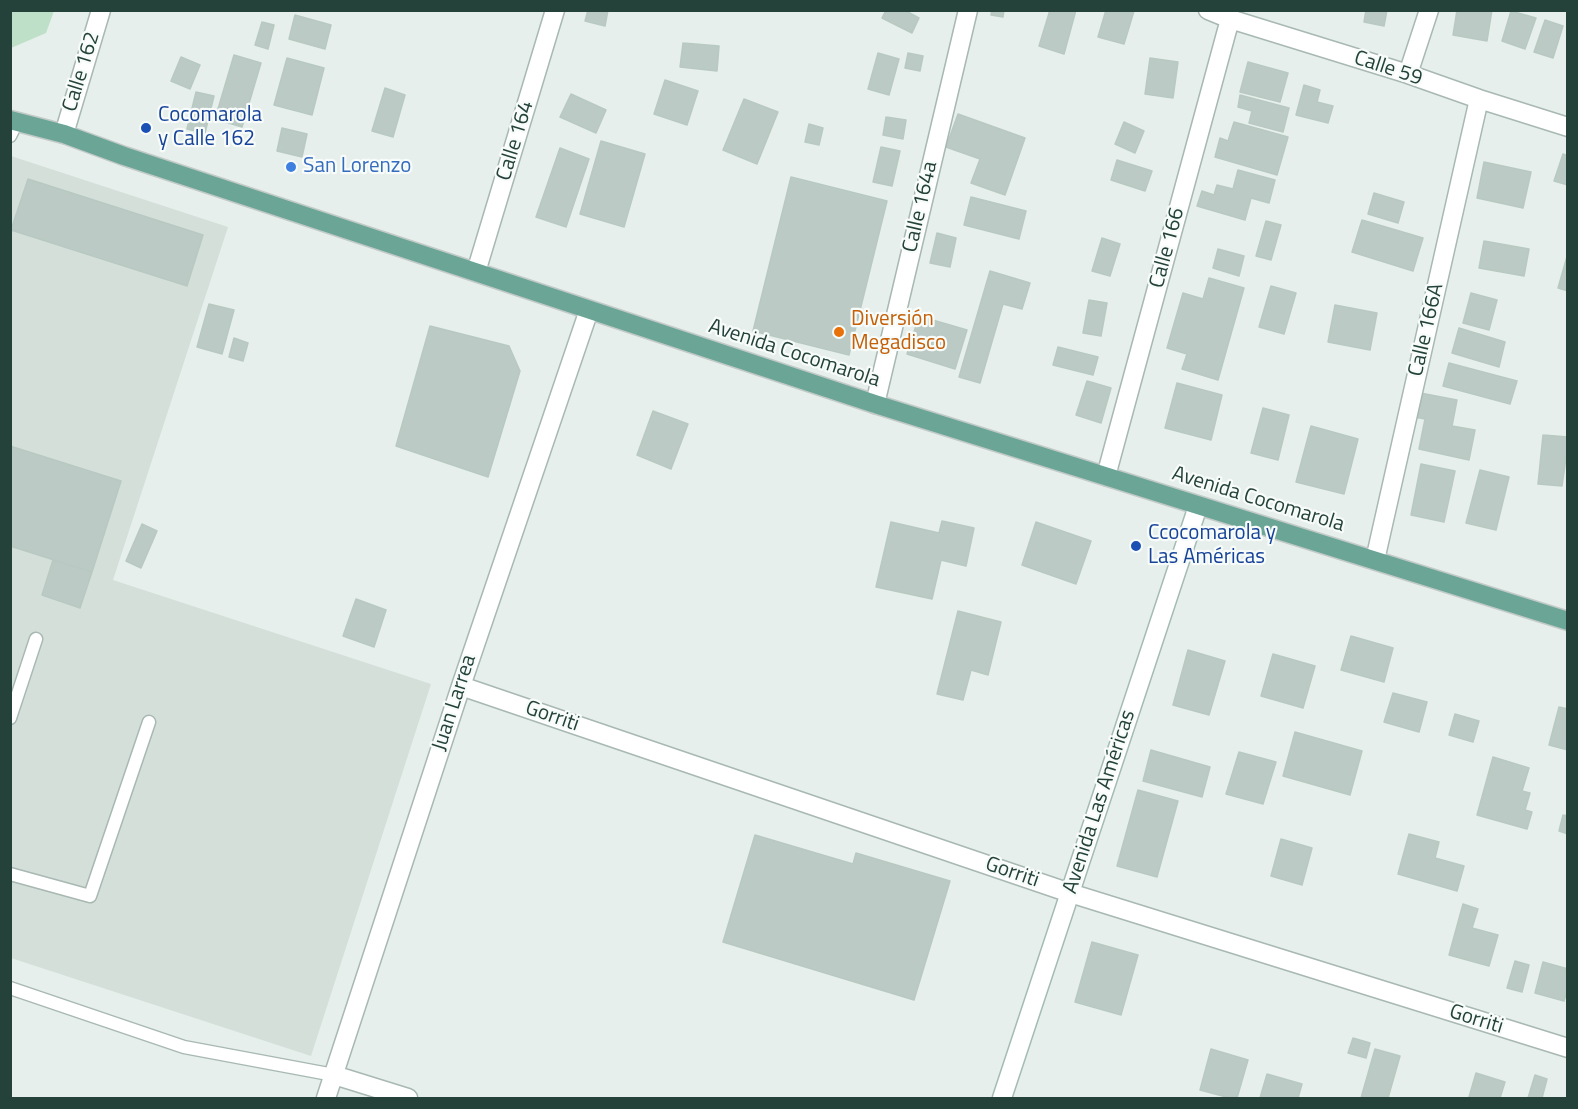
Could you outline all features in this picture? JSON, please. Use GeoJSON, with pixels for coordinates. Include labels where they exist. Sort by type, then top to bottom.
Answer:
{"type":"FeatureCollection","features":[{"type":"Feature","properties":{"kind":"main road","name":"Avenida Cocomarola"},"geometry":{"type":"LineString","coordinates":[[13,126],[63,134],[874,404],[1568,621]]}},
{"type":"Feature","properties":{"kind":"street","name":"Calle 162"},"geometry":{"type":"LineString","coordinates":[[63,134],[101,10]]}},
{"type":"Feature","properties":{"kind":"street","name":"Calle 164"},"geometry":{"type":"LineString","coordinates":[[476,272],[555,10]]}},
{"type":"Feature","properties":{"kind":"street","name":"Calle 164a"},"geometry":{"type":"LineString","coordinates":[[874,404],[968,10]]}},
{"type":"Feature","properties":{"kind":"street","name":"Calle 59"},"geometry":{"type":"LineString","coordinates":[[1208,10],[1568,127]]}},
{"type":"Feature","properties":{"kind":"street"},"geometry":{"type":"LineString","coordinates":[[1408,74],[1429,10]]}},
{"type":"Feature","properties":{"kind":"street","name":"Calle 166"},"geometry":{"type":"LineString","coordinates":[[1106,476],[1230,19]]}},
{"type":"Feature","properties":{"kind":"street","name":"Calle 166A"},"geometry":{"type":"LineString","coordinates":[[1375,560],[1479,99]]}},
{"type":"Feature","properties":{"kind":"street","name":"Juan Larrea"},"geometry":{"type":"LineString","coordinates":[[326,1098],[461,686],[589,310]]}},
{"type":"Feature","properties":{"kind":"street","name":"Avenida Las Américas"},"geometry":{"type":"LineString","coordinates":[[1002,1098],[1198,506]]}},
{"type":"Feature","properties":{"kind":"street","name":"Gorriti"},"geometry":{"type":"LineString","coordinates":[[461,686],[1070,893],[1568,1048]]}},
{"type":"Feature","properties":{"kind":"street"},"geometry":{"type":"LineString","coordinates":[[334,1075],[408,1098]]}},
{"type":"Feature","properties":{"kind":"lane"},"geometry":{"type":"LineString","coordinates":[[10,718],[36,639]]}},
{"type":"Feature","properties":{"kind":"lane"},"geometry":{"type":"LineString","coordinates":[[10,874],[90,896],[149,722]]}},
{"type":"Feature","properties":{"kind":"lane"},"geometry":{"type":"LineString","coordinates":[[10,988],[184,1047],[334,1075]]}},
{"type":"Feature","properties":{"kind":"shaded area"},"geometry":{"type":"Polygon","coordinates":[[[11,156],[228,227],[113,580],[431,684],[311,1056],[11,958],[11,156]]]}},
{"type":"Feature","properties":{"kind":"green space"},"geometry":{"type":"Polygon","coordinates":[[[11,10],[54,11],[46,33],[11,48],[11,10]]]}},
{"type":"Feature","properties":{"kind":"building"},"geometry":{"type":"Polygon","coordinates":[[[588,10],[608,10],[605,26],[585,21],[588,10]]]}},
{"type":"Feature","properties":{"kind":"building"},"geometry":{"type":"Polygon","coordinates":[[[886,10],[904,10],[919,18],[912,33],[882,18],[886,10]]]}},
{"type":"Feature","properties":{"kind":"building"},"geometry":{"type":"Polygon","coordinates":[[[992,10],[1004,10],[1003,17],[991,15],[992,10]]]}},
{"type":"Feature","properties":{"kind":"building"},"geometry":{"type":"Polygon","coordinates":[[[1050,10],[1076,10],[1064,54],[1039,46],[1050,10]]]}},
{"type":"Feature","properties":{"kind":"building"},"geometry":{"type":"Polygon","coordinates":[[[1106,10],[1134,11],[1124,44],[1098,37],[1106,10]]]}},
{"type":"Feature","properties":{"kind":"building"},"geometry":{"type":"Polygon","coordinates":[[[1366,10],[1387,10],[1384,26],[1364,22],[1366,10]]]}},
{"type":"Feature","properties":{"kind":"building"},"geometry":{"type":"Polygon","coordinates":[[[1457,10],[1492,10],[1487,41],[1453,35],[1457,10]]]}},
{"type":"Feature","properties":{"kind":"building"},"geometry":{"type":"Polygon","coordinates":[[[1511,11],[1536,18],[1525,49],[1502,41],[1511,11]]]}},
{"type":"Feature","properties":{"kind":"building"},"geometry":{"type":"Polygon","coordinates":[[[295,15],[331,25],[325,49],[289,39],[295,15]]]}},
{"type":"Feature","properties":{"kind":"building"},"geometry":{"type":"Polygon","coordinates":[[[1545,20],[1563,26],[1553,58],[1534,52],[1545,20]]]}},
{"type":"Feature","properties":{"kind":"building"},"geometry":{"type":"Polygon","coordinates":[[[262,22],[274,25],[268,49],[255,45],[262,22]]]}},
{"type":"Feature","properties":{"kind":"building"},"geometry":{"type":"Polygon","coordinates":[[[683,43],[719,46],[717,71],[680,67],[683,43]]]}},
{"type":"Feature","properties":{"kind":"building"},"geometry":{"type":"Polygon","coordinates":[[[878,53],[899,59],[889,95],[868,89],[878,53]]]}},
{"type":"Feature","properties":{"kind":"building"},"geometry":{"type":"Polygon","coordinates":[[[908,53],[923,56],[920,71],[905,68],[908,53]]]}},
{"type":"Feature","properties":{"kind":"building"},"geometry":{"type":"Polygon","coordinates":[[[234,55],[261,63],[242,127],[215,119],[234,55]]]}},
{"type":"Feature","properties":{"kind":"building"},"geometry":{"type":"Polygon","coordinates":[[[181,57],[200,65],[190,89],[171,81],[181,57]]]}},
{"type":"Feature","properties":{"kind":"building"},"geometry":{"type":"Polygon","coordinates":[[[287,58],[324,68],[312,115],[274,105],[287,58]]]}},
{"type":"Feature","properties":{"kind":"building"},"geometry":{"type":"Polygon","coordinates":[[[1150,58],[1178,62],[1173,98],[1145,94],[1150,58]]]}},
{"type":"Feature","properties":{"kind":"building"},"geometry":{"type":"Polygon","coordinates":[[[1248,62],[1288,73],[1280,102],[1240,92],[1248,62]]]}},
{"type":"Feature","properties":{"kind":"building"},"geometry":{"type":"Polygon","coordinates":[[[665,80],[698,91],[687,125],[654,114],[665,80]]]}},
{"type":"Feature","properties":{"kind":"building"},"geometry":{"type":"Polygon","coordinates":[[[1304,85],[1320,90],[1317,102],[1333,106],[1328,123],[1296,115],[1304,85]]]}},
{"type":"Feature","properties":{"kind":"building"},"geometry":{"type":"Polygon","coordinates":[[[385,88],[405,95],[393,137],[372,131],[385,88]]]}},
{"type":"Feature","properties":{"kind":"building"},"geometry":{"type":"Polygon","coordinates":[[[196,92],[214,96],[205,133],[187,129],[196,92]]]}},
{"type":"Feature","properties":{"kind":"building"},"geometry":{"type":"Polygon","coordinates":[[[571,94],[606,110],[596,133],[560,117],[571,94]]]}},
{"type":"Feature","properties":{"kind":"building"},"geometry":{"type":"Polygon","coordinates":[[[1240,95],[1289,108],[1283,132],[1249,123],[1252,111],[1238,107],[1240,95]]]}},
{"type":"Feature","properties":{"kind":"building"},"geometry":{"type":"Polygon","coordinates":[[[744,99],[778,112],[757,164],[723,150],[744,99]]]}},
{"type":"Feature","properties":{"kind":"building"},"geometry":{"type":"Polygon","coordinates":[[[958,114],[1025,138],[1005,195],[971,183],[980,159],[946,147],[958,114]]]}},
{"type":"Feature","properties":{"kind":"building"},"geometry":{"type":"Polygon","coordinates":[[[886,117],[906,120],[903,139],[883,135],[886,117]]]}},
{"type":"Feature","properties":{"kind":"building"},"geometry":{"type":"Polygon","coordinates":[[[1124,122],[1144,131],[1135,153],[1115,144],[1124,122]]]}},
{"type":"Feature","properties":{"kind":"building"},"geometry":{"type":"Polygon","coordinates":[[[1234,122],[1288,137],[1277,175],[1215,157],[1220,138],[1228,141],[1234,122]]]}},
{"type":"Feature","properties":{"kind":"building"},"geometry":{"type":"Polygon","coordinates":[[[809,124],[823,128],[819,145],[805,142],[809,124]]]}},
{"type":"Feature","properties":{"kind":"building"},"geometry":{"type":"Polygon","coordinates":[[[282,128],[307,134],[302,157],[277,151],[282,128]]]}},
{"type":"Feature","properties":{"kind":"building"},"geometry":{"type":"Polygon","coordinates":[[[601,141],[645,154],[624,227],[580,214],[601,141]]]}},
{"type":"Feature","properties":{"kind":"building"},"geometry":{"type":"Polygon","coordinates":[[[881,147],[900,151],[892,186],[873,182],[881,147]]]}},
{"type":"Feature","properties":{"kind":"building"},"geometry":{"type":"Polygon","coordinates":[[[560,148],[589,159],[566,227],[536,217],[560,148]]]}},
{"type":"Feature","properties":{"kind":"building"},"geometry":{"type":"Polygon","coordinates":[[[1563,154],[1568,156],[1568,185],[1554,181],[1563,154]]]}},
{"type":"Feature","properties":{"kind":"building"},"geometry":{"type":"Polygon","coordinates":[[[1117,160],[1152,171],[1145,191],[1111,180],[1117,160]]]}},
{"type":"Feature","properties":{"kind":"building"},"geometry":{"type":"Polygon","coordinates":[[[1484,162],[1531,172],[1523,208],[1477,198],[1484,162]]]}},
{"type":"Feature","properties":{"kind":"building"},"geometry":{"type":"Polygon","coordinates":[[[1238,170],[1275,180],[1269,203],[1251,198],[1245,220],[1197,206],[1202,191],[1214,195],[1217,185],[1233,189],[1238,170]]]}},
{"type":"Feature","properties":{"kind":"building"},"geometry":{"type":"Polygon","coordinates":[[[791,177],[887,201],[849,355],[753,331],[791,177]]]}},
{"type":"Feature","properties":{"kind":"building"},"geometry":{"type":"Polygon","coordinates":[[[28,179],[203,235],[187,286],[11,230],[28,179]]]}},
{"type":"Feature","properties":{"kind":"building"},"geometry":{"type":"Polygon","coordinates":[[[1374,193],[1404,202],[1398,223],[1368,214],[1374,193]]]}},
{"type":"Feature","properties":{"kind":"building"},"geometry":{"type":"Polygon","coordinates":[[[971,197],[1026,211],[1019,239],[964,225],[971,197]]]}},
{"type":"Feature","properties":{"kind":"building"},"geometry":{"type":"Polygon","coordinates":[[[1362,220],[1423,238],[1413,271],[1352,252],[1362,220]]]}},
{"type":"Feature","properties":{"kind":"building"},"geometry":{"type":"Polygon","coordinates":[[[1266,221],[1281,225],[1271,260],[1256,256],[1266,221]]]}},
{"type":"Feature","properties":{"kind":"building"},"geometry":{"type":"Polygon","coordinates":[[[937,233],[956,238],[950,267],[930,263],[937,233]]]}},
{"type":"Feature","properties":{"kind":"building"},"geometry":{"type":"Polygon","coordinates":[[[1102,238],[1120,244],[1110,276],[1092,271],[1102,238]]]}},
{"type":"Feature","properties":{"kind":"building"},"geometry":{"type":"Polygon","coordinates":[[[1484,241],[1529,249],[1524,276],[1479,268],[1484,241]]]}},
{"type":"Feature","properties":{"kind":"building"},"geometry":{"type":"Polygon","coordinates":[[[1218,249],[1244,256],[1239,276],[1213,268],[1218,249]]]}},
{"type":"Feature","properties":{"kind":"building"},"geometry":{"type":"Polygon","coordinates":[[[1568,253],[1568,291],[1558,288],[1568,253]]]}},
{"type":"Feature","properties":{"kind":"building"},"geometry":{"type":"Polygon","coordinates":[[[990,271],[1030,283],[1022,309],[1003,304],[980,383],[959,377],[990,271]]]}},
{"type":"Feature","properties":{"kind":"building"},"geometry":{"type":"Polygon","coordinates":[[[1209,278],[1244,288],[1218,380],[1182,369],[1187,354],[1167,348],[1183,293],[1203,299],[1209,278]]]}},
{"type":"Feature","properties":{"kind":"building"},"geometry":{"type":"Polygon","coordinates":[[[1271,286],[1296,293],[1284,334],[1259,327],[1271,286]]]}},
{"type":"Feature","properties":{"kind":"building"},"geometry":{"type":"Polygon","coordinates":[[[1471,293],[1497,300],[1489,330],[1463,323],[1471,293]]]}},
{"type":"Feature","properties":{"kind":"building"},"geometry":{"type":"Polygon","coordinates":[[[1089,300],[1107,303],[1101,336],[1083,333],[1089,300]]]}},
{"type":"Feature","properties":{"kind":"building"},"geometry":{"type":"Polygon","coordinates":[[[209,304],[234,310],[222,354],[197,347],[209,304]]]}},
{"type":"Feature","properties":{"kind":"building"},"geometry":{"type":"Polygon","coordinates":[[[1335,305],[1377,313],[1370,350],[1328,342],[1335,305]]]}},
{"type":"Feature","properties":{"kind":"building"},"geometry":{"type":"Polygon","coordinates":[[[919,316],[967,330],[955,369],[907,354],[919,316]]]}},
{"type":"Feature","properties":{"kind":"building"},"geometry":{"type":"Polygon","coordinates":[[[430,326],[509,346],[520,371],[488,477],[396,446],[430,326]]]}},
{"type":"Feature","properties":{"kind":"building"},"geometry":{"type":"Polygon","coordinates":[[[1459,328],[1505,342],[1499,367],[1452,353],[1459,328]]]}},
{"type":"Feature","properties":{"kind":"building"},"geometry":{"type":"Polygon","coordinates":[[[234,338],[248,343],[243,361],[229,357],[234,338]]]}},
{"type":"Feature","properties":{"kind":"building"},"geometry":{"type":"Polygon","coordinates":[[[1058,347],[1098,357],[1093,375],[1053,365],[1058,347]]]}},
{"type":"Feature","properties":{"kind":"building"},"geometry":{"type":"Polygon","coordinates":[[[1449,363],[1517,381],[1510,404],[1443,386],[1449,363]]]}},
{"type":"Feature","properties":{"kind":"building"},"geometry":{"type":"Polygon","coordinates":[[[1087,381],[1111,388],[1101,423],[1076,415],[1087,381]]]}},
{"type":"Feature","properties":{"kind":"building"},"geometry":{"type":"Polygon","coordinates":[[[1177,383],[1222,395],[1211,440],[1165,428],[1177,383]]]}},
{"type":"Feature","properties":{"kind":"building"},"geometry":{"type":"Polygon","coordinates":[[[1415,392],[1457,400],[1452,426],[1475,430],[1469,460],[1419,449],[1425,419],[1409,416],[1415,392]]]}},
{"type":"Feature","properties":{"kind":"building"},"geometry":{"type":"Polygon","coordinates":[[[1263,408],[1289,415],[1278,460],[1251,453],[1263,408]]]}},
{"type":"Feature","properties":{"kind":"building"},"geometry":{"type":"Polygon","coordinates":[[[653,411],[688,424],[671,469],[637,455],[653,411]]]}},
{"type":"Feature","properties":{"kind":"building"},"geometry":{"type":"Polygon","coordinates":[[[1311,426],[1358,439],[1344,494],[1296,482],[1311,426]]]}},
{"type":"Feature","properties":{"kind":"building"},"geometry":{"type":"Polygon","coordinates":[[[1543,435],[1568,437],[1568,458],[1566,458],[1562,486],[1538,484],[1543,435]]]}},
{"type":"Feature","properties":{"kind":"building"},"geometry":{"type":"Polygon","coordinates":[[[10,446],[121,481],[92,572],[10,546],[10,446]]]}},
{"type":"Feature","properties":{"kind":"building"},"geometry":{"type":"Polygon","coordinates":[[[1421,464],[1455,471],[1444,522],[1411,515],[1421,464]]]}},
{"type":"Feature","properties":{"kind":"building"},"geometry":{"type":"Polygon","coordinates":[[[1480,470],[1509,477],[1496,530],[1466,523],[1480,470]]]}},
{"type":"Feature","properties":{"kind":"building"},"geometry":{"type":"Polygon","coordinates":[[[942,521],[974,528],[966,566],[941,560],[932,599],[876,587],[891,522],[939,533],[942,521]]]}},
{"type":"Feature","properties":{"kind":"building"},"geometry":{"type":"Polygon","coordinates":[[[1036,522],[1091,541],[1076,584],[1022,565],[1036,522]]]}},
{"type":"Feature","properties":{"kind":"building"},"geometry":{"type":"Polygon","coordinates":[[[142,524],[157,531],[141,568],[126,561],[142,524]]]}},
{"type":"Feature","properties":{"kind":"building"},"geometry":{"type":"Polygon","coordinates":[[[53,560],[92,572],[80,608],[42,595],[53,560]]]}},
{"type":"Feature","properties":{"kind":"building"},"geometry":{"type":"Polygon","coordinates":[[[356,599],[386,610],[374,647],[343,636],[356,599]]]}},
{"type":"Feature","properties":{"kind":"building"},"geometry":{"type":"Polygon","coordinates":[[[958,611],[1001,622],[988,675],[971,670],[963,700],[937,694],[958,611]]]}},
{"type":"Feature","properties":{"kind":"building"},"geometry":{"type":"Polygon","coordinates":[[[1351,636],[1393,648],[1384,682],[1341,670],[1351,636]]]}},
{"type":"Feature","properties":{"kind":"building"},"geometry":{"type":"Polygon","coordinates":[[[1188,650],[1225,661],[1209,715],[1173,705],[1188,650]]]}},
{"type":"Feature","properties":{"kind":"building"},"geometry":{"type":"Polygon","coordinates":[[[1273,654],[1315,666],[1303,708],[1261,696],[1273,654]]]}},
{"type":"Feature","properties":{"kind":"building"},"geometry":{"type":"Polygon","coordinates":[[[1393,693],[1427,702],[1419,732],[1384,722],[1393,693]]]}},
{"type":"Feature","properties":{"kind":"building"},"geometry":{"type":"Polygon","coordinates":[[[1559,707],[1568,709],[1568,750],[1549,745],[1559,707]]]}},
{"type":"Feature","properties":{"kind":"building"},"geometry":{"type":"Polygon","coordinates":[[[1455,714],[1479,721],[1473,742],[1449,735],[1455,714]]]}},
{"type":"Feature","properties":{"kind":"building"},"geometry":{"type":"Polygon","coordinates":[[[1295,732],[1362,751],[1350,795],[1283,776],[1295,732]]]}},
{"type":"Feature","properties":{"kind":"building"},"geometry":{"type":"Polygon","coordinates":[[[1151,750],[1210,767],[1202,797],[1143,781],[1151,750]]]}},
{"type":"Feature","properties":{"kind":"building"},"geometry":{"type":"Polygon","coordinates":[[[1239,752],[1276,762],[1263,804],[1226,794],[1239,752]]]}},
{"type":"Feature","properties":{"kind":"building"},"geometry":{"type":"Polygon","coordinates":[[[1493,757],[1529,768],[1522,791],[1530,793],[1525,810],[1532,812],[1527,829],[1477,815],[1493,757]]]}},
{"type":"Feature","properties":{"kind":"building"},"geometry":{"type":"Polygon","coordinates":[[[1138,790],[1178,801],[1157,877],[1117,866],[1138,790]]]}},
{"type":"Feature","properties":{"kind":"building"},"geometry":{"type":"Polygon","coordinates":[[[1563,815],[1568,816],[1568,834],[1559,831],[1563,815]]]}},
{"type":"Feature","properties":{"kind":"building"},"geometry":{"type":"Polygon","coordinates":[[[1409,834],[1439,842],[1435,858],[1464,866],[1457,891],[1398,874],[1409,834]]]}},
{"type":"Feature","properties":{"kind":"building"},"geometry":{"type":"Polygon","coordinates":[[[755,835],[853,864],[856,853],[950,881],[914,1000],[723,942],[755,835]]]}},
{"type":"Feature","properties":{"kind":"building"},"geometry":{"type":"Polygon","coordinates":[[[1281,839],[1312,848],[1302,885],[1271,876],[1281,839]]]}},
{"type":"Feature","properties":{"kind":"building"},"geometry":{"type":"Polygon","coordinates":[[[1463,904],[1478,909],[1472,928],[1498,935],[1489,966],[1449,955],[1463,904]]]}},
{"type":"Feature","properties":{"kind":"building"},"geometry":{"type":"Polygon","coordinates":[[[1092,942],[1138,955],[1121,1015],[1075,1002],[1092,942]]]}},
{"type":"Feature","properties":{"kind":"building"},"geometry":{"type":"Polygon","coordinates":[[[1515,961],[1529,965],[1522,992],[1507,988],[1515,961]]]}},
{"type":"Feature","properties":{"kind":"building"},"geometry":{"type":"Polygon","coordinates":[[[1543,962],[1568,969],[1568,989],[1564,1001],[1535,993],[1543,962]]]}},
{"type":"Feature","properties":{"kind":"building"},"geometry":{"type":"Polygon","coordinates":[[[1353,1038],[1370,1043],[1366,1058],[1348,1053],[1353,1038]]]}},
{"type":"Feature","properties":{"kind":"building"},"geometry":{"type":"Polygon","coordinates":[[[1211,1049],[1248,1060],[1237,1098],[1200,1090],[1211,1049]]]}},
{"type":"Feature","properties":{"kind":"building"},"geometry":{"type":"Polygon","coordinates":[[[1375,1049],[1400,1056],[1388,1098],[1361,1098],[1375,1049]]]}},
{"type":"Feature","properties":{"kind":"building"},"geometry":{"type":"Polygon","coordinates":[[[1476,1073],[1505,1082],[1500,1098],[1469,1097],[1476,1073]]]}},
{"type":"Feature","properties":{"kind":"building"},"geometry":{"type":"Polygon","coordinates":[[[1267,1074],[1302,1084],[1298,1098],[1260,1098],[1267,1074]]]}},
{"type":"Feature","properties":{"kind":"building"},"geometry":{"type":"Polygon","coordinates":[[[1535,1075],[1547,1079],[1542,1098],[1528,1098],[1535,1075]]]}},
{"type":"Feature","properties":{"kind":"place","name":"Cocomarola y Calle 162"},"geometry":{"type":"Point","coordinates":[146,128]}},
{"type":"Feature","properties":{"kind":"place","name":"San Lorenzo"},"geometry":{"type":"Point","coordinates":[291,167]}},
{"type":"Feature","properties":{"kind":"place","name":"Diversión Megadisco"},"geometry":{"type":"Point","coordinates":[839,332]}},
{"type":"Feature","properties":{"kind":"place","name":"Ccocomarola y Las Américas"},"geometry":{"type":"Point","coordinates":[1136,546]}}]}
